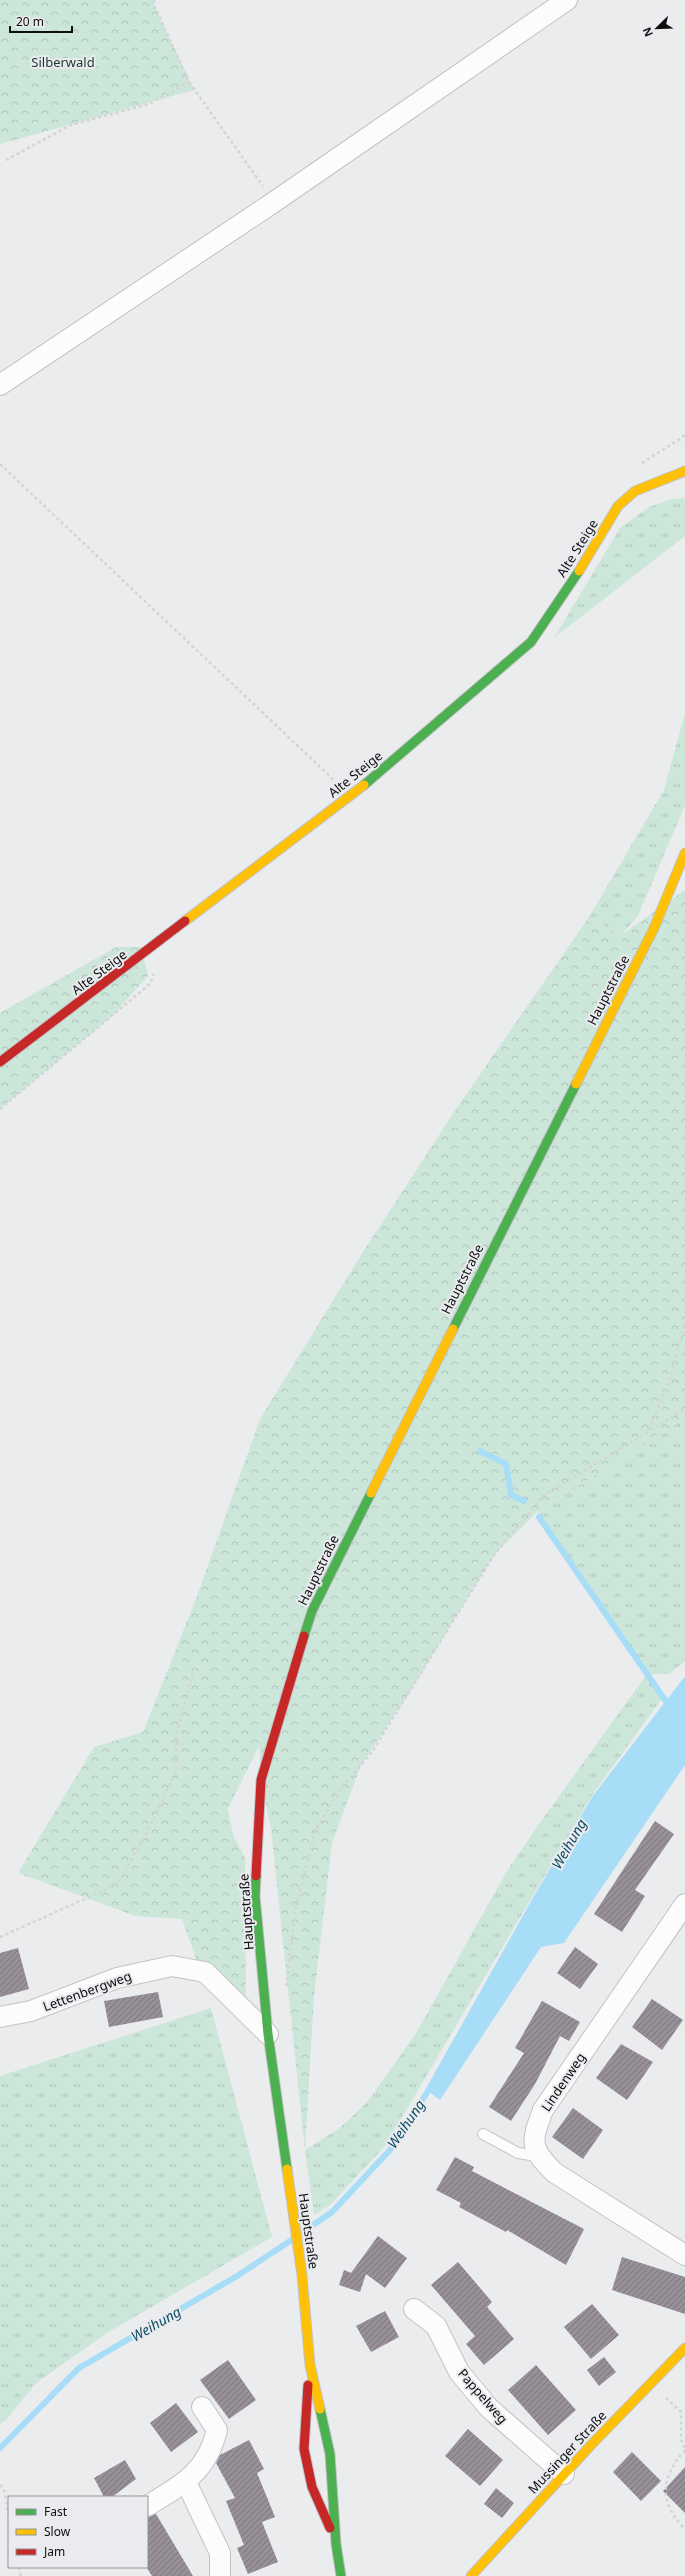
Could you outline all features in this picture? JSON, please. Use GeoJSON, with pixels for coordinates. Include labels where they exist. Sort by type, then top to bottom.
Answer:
{"type":"FeatureCollection","features":[{"type":"Feature","properties":{"kind":"main road","name":"Alte Steige"},"geometry":{"type":"LineString","coordinates":[[0,1062],[155,946],[350,796],[531,642],[587,560],[618,506],[635,491],[685,471]]}},
{"type":"Feature","properties":{"kind":"main road","name":"Hauptstraße"},"geometry":{"type":"LineString","coordinates":[[341,2576],[336,2544],[330,2454],[310,2365],[302,2275],[268,2034],[255,1896],[261,1780],[312,1611],[654,928],[685,853]]}},
{"type":"Feature","properties":{"kind":"main road","name":"Mussinger Straße"},"geometry":{"type":"LineString","coordinates":[[471,2576],[564,2474],[685,2348]]}},
{"type":"Feature","properties":{"kind":"main road","name":"Hauptstraße"},"geometry":{"type":"LineString","coordinates":[[310,2365],[304,2449],[312,2487],[336,2544]]}},
{"type":"Feature","properties":{"kind":"street"},"geometry":{"type":"LineString","coordinates":[[0,385],[274,202],[567,0]]}},
{"type":"Feature","properties":{"kind":"street","name":"Lindenweg"},"geometry":{"type":"LineString","coordinates":[[537,2156],[534,2134],[543,2110],[684,1905]]}},
{"type":"Feature","properties":{"kind":"street","name":"Lettenbergweg"},"geometry":{"type":"LineString","coordinates":[[0,2017],[31,2011],[117,1978],[172,1966],[205,1972],[268,2034]]}},
{"type":"Feature","properties":{"kind":"street"},"geometry":{"type":"LineString","coordinates":[[537,2156],[555,2173],[685,2255]]}},
{"type":"Feature","properties":{"kind":"street","name":"Pappelweg"},"geometry":{"type":"LineString","coordinates":[[414,2310],[436,2326],[459,2372],[490,2408],[564,2474]]}},
{"type":"Feature","properties":{"kind":"street"},"geometry":{"type":"LineString","coordinates":[[148,2505],[186,2482],[200,2467],[213,2446],[217,2430],[202,2407]]}},
{"type":"Feature","properties":{"kind":"street"},"geometry":{"type":"LineString","coordinates":[[186,2482],[220,2553],[220,2576]]}},
{"type":"Feature","properties":{"kind":"lane"},"geometry":{"type":"LineString","coordinates":[[483,2134],[518,2153],[537,2156]]}},
{"type":"Feature","properties":{"kind":"path"},"geometry":{"type":"LineString","coordinates":[[154,0],[154,5],[189,82],[274,202]]}},
{"type":"Feature","properties":{"kind":"path"},"geometry":{"type":"LineString","coordinates":[[6,160],[71,125],[149,104],[189,82]]}},
{"type":"Feature","properties":{"kind":"path"},"geometry":{"type":"LineString","coordinates":[[0,464],[350,796]]}},
{"type":"Feature","properties":{"kind":"path"},"geometry":{"type":"LineString","coordinates":[[0,1109],[150,984],[156,965],[155,946]]}},
{"type":"Feature","properties":{"kind":"path"},"geometry":{"type":"LineString","coordinates":[[649,1431],[668,1385],[685,1324]]}},
{"type":"Feature","properties":{"kind":"path"},"geometry":{"type":"LineString","coordinates":[[286,1989],[296,1908],[315,1831],[338,1792],[372,1752],[494,1555],[524,1515],[543,1496],[685,1409]]}},
{"type":"Feature","properties":{"kind":"path"},"geometry":{"type":"LineString","coordinates":[[0,1937],[118,1884],[148,1830],[176,1772],[176,1735],[195,1666]]}},
{"type":"Feature","properties":{"kind":"path"},"geometry":{"type":"LineString","coordinates":[[650,2383],[681,2412],[681,2439],[685,2450],[677,2459],[666,2486],[665,2500],[672,2516],[685,2529]]}},
{"type":"Feature","properties":{"kind":"path"},"geometry":{"type":"LineString","coordinates":[[0,2485],[4,2490],[8,2511]]}},
{"type":"Feature","properties":{"kind":"green space","name":"Silberwald"},"geometry":{"type":"Polygon","coordinates":[[[0,0],[154,0],[154,5],[194,90],[0,144],[0,0]]]}},
{"type":"Feature","properties":{"kind":"green space"},"geometry":{"type":"Polygon","coordinates":[[[685,498],[685,536],[554,638],[620,528],[649,507],[672,499],[685,498]]]}},
{"type":"Feature","properties":{"kind":"green space"},"geometry":{"type":"Polygon","coordinates":[[[685,713],[685,805],[638,916],[621,935],[589,917],[664,790],[685,713]]]}},
{"type":"Feature","properties":{"kind":"green space"},"geometry":{"type":"Polygon","coordinates":[[[685,890],[685,1418],[537,1512],[494,1555],[404,1701],[361,1765],[332,1843],[314,1996],[305,2150],[271,1829],[261,1780],[259,1746],[228,1808],[233,1835],[245,1858],[246,2012],[199,1967],[182,1919],[136,1916],[18,1873],[94,1747],[143,1732],[197,1596],[260,1419],[361,1255],[454,1112],[589,917],[621,935],[685,890]]]}},
{"type":"Feature","properties":{"kind":"green space"},"geometry":{"type":"Polygon","coordinates":[[[116,947],[141,947],[148,976],[112,1016],[0,1109],[0,1013],[116,947]]]}},
{"type":"Feature","properties":{"kind":"green space"},"geometry":{"type":"Polygon","coordinates":[[[685,1418],[685,1661],[669,1674],[647,1674],[537,1512],[685,1418]]]}},
{"type":"Feature","properties":{"kind":"green space"},"geometry":{"type":"Polygon","coordinates":[[[647,1674],[663,1697],[593,1794],[385,2146],[330,2205],[314,2215],[305,2150],[340,2128],[368,2101],[415,2035],[507,1871],[647,1674]]]}},
{"type":"Feature","properties":{"kind":"green space"},"geometry":{"type":"Polygon","coordinates":[[[211,2008],[272,2237],[107,2333],[36,2383],[6,2420],[0,2424],[0,2076],[211,2008]]]}},
{"type":"Feature","properties":{"kind":"water"},"geometry":{"type":"Polygon","coordinates":[[[685,1681],[685,1765],[564,1943],[541,1947],[440,2100],[428,2091],[595,1798],[685,1681]]]}},
{"type":"Feature","properties":{"kind":"building"},"geometry":{"type":"Polygon","coordinates":[[[655,1821],[674,1834],[635,1890],[645,1896],[622,1932],[594,1914],[655,1821]]]}},
{"type":"Feature","properties":{"kind":"building"},"geometry":{"type":"Polygon","coordinates":[[[575,1947],[598,1964],[580,1989],[557,1973],[575,1947]]]}},
{"type":"Feature","properties":{"kind":"building"},"geometry":{"type":"Polygon","coordinates":[[[18,1948],[29,1989],[0,1997],[0,1953],[18,1948]]]}},
{"type":"Feature","properties":{"kind":"building"},"geometry":{"type":"Polygon","coordinates":[[[158,1992],[163,2017],[109,2027],[104,2001],[158,1992]]]}},
{"type":"Feature","properties":{"kind":"building"},"geometry":{"type":"Polygon","coordinates":[[[652,1999],[683,2020],[662,2050],[632,2027],[652,1999]]]}},
{"type":"Feature","properties":{"kind":"building"},"geometry":{"type":"Polygon","coordinates":[[[542,2001],[580,2022],[569,2041],[560,2036],[535,2084],[511,2121],[489,2107],[524,2053],[515,2048],[542,2001]]]}},
{"type":"Feature","properties":{"kind":"building"},"geometry":{"type":"Polygon","coordinates":[[[621,2044],[653,2062],[627,2100],[596,2078],[621,2044]]]}},
{"type":"Feature","properties":{"kind":"building"},"geometry":{"type":"Polygon","coordinates":[[[573,2108],[603,2130],[583,2159],[552,2137],[573,2108]]]}},
{"type":"Feature","properties":{"kind":"building"},"geometry":{"type":"Polygon","coordinates":[[[455,2157],[474,2167],[472,2171],[584,2229],[566,2265],[507,2230],[506,2232],[459,2207],[461,2203],[436,2190],[455,2157]]]}},
{"type":"Feature","properties":{"kind":"building"},"geometry":{"type":"Polygon","coordinates":[[[378,2236],[407,2258],[385,2288],[366,2274],[360,2292],[339,2285],[344,2270],[351,2273],[378,2236]]]}},
{"type":"Feature","properties":{"kind":"building"},"geometry":{"type":"Polygon","coordinates":[[[622,2257],[685,2277],[685,2314],[612,2290],[622,2257]]]}},
{"type":"Feature","properties":{"kind":"building"},"geometry":{"type":"Polygon","coordinates":[[[458,2262],[492,2302],[487,2307],[514,2339],[484,2365],[466,2344],[475,2336],[431,2285],[458,2262]]]}},
{"type":"Feature","properties":{"kind":"building"},"geometry":{"type":"Polygon","coordinates":[[[592,2304],[619,2335],[591,2359],[564,2327],[592,2304]]]}},
{"type":"Feature","properties":{"kind":"building"},"geometry":{"type":"Polygon","coordinates":[[[385,2311],[399,2337],[371,2352],[356,2326],[385,2311]]]}},
{"type":"Feature","properties":{"kind":"building"},"geometry":{"type":"Polygon","coordinates":[[[604,2357],[616,2372],[599,2386],[587,2370],[604,2357]]]}},
{"type":"Feature","properties":{"kind":"building"},"geometry":{"type":"Polygon","coordinates":[[[228,2360],[256,2400],[229,2419],[200,2380],[228,2360]]]}},
{"type":"Feature","properties":{"kind":"building"},"geometry":{"type":"Polygon","coordinates":[[[536,2365],[576,2410],[548,2435],[508,2390],[536,2365]]]}},
{"type":"Feature","properties":{"kind":"building"},"geometry":{"type":"Polygon","coordinates":[[[176,2403],[198,2432],[171,2452],[150,2423],[176,2403]]]}},
{"type":"Feature","properties":{"kind":"building"},"geometry":{"type":"Polygon","coordinates":[[[468,2429],[503,2460],[480,2486],[445,2456],[468,2429]]]}},
{"type":"Feature","properties":{"kind":"building"},"geometry":{"type":"Polygon","coordinates":[[[249,2440],[264,2469],[257,2473],[275,2517],[262,2522],[278,2562],[248,2574],[237,2548],[244,2545],[226,2501],[235,2498],[216,2463],[220,2455],[249,2440]]]}},
{"type":"Feature","properties":{"kind":"building"},"geometry":{"type":"Polygon","coordinates":[[[632,2452],[661,2481],[641,2501],[613,2472],[632,2452]]]}},
{"type":"Feature","properties":{"kind":"building"},"geometry":{"type":"Polygon","coordinates":[[[125,2460],[136,2479],[113,2496],[103,2496],[94,2478],[125,2460]]]}},
{"type":"Feature","properties":{"kind":"building"},"geometry":{"type":"Polygon","coordinates":[[[685,2467],[685,2513],[663,2491],[685,2467]]]}},
{"type":"Feature","properties":{"kind":"building"},"geometry":{"type":"Polygon","coordinates":[[[496,2488],[514,2503],[502,2518],[484,2504],[496,2488]]]}},
{"type":"Feature","properties":{"kind":"building"},"geometry":{"type":"Polygon","coordinates":[[[156,2514],[193,2576],[152,2576],[147,2568],[148,2517],[156,2514]]]}},
{"type":"Feature","properties":{"kind":"waterway"},"geometry":{"type":"LineString","coordinates":[[480,1451],[506,1464],[511,1495],[524,1501]]}},
{"type":"Feature","properties":{"kind":"waterway"},"geometry":{"type":"LineString","coordinates":[[539,1517],[667,1703]]}},
{"type":"Feature","properties":{"kind":"waterway","name":"Weihung"},"geometry":{"type":"LineString","coordinates":[[300,2234],[332,2212],[390,2150],[428,2091],[534,1902],[595,1798],[685,1681]]}},
{"type":"Feature","properties":{"kind":"waterway","name":"Weihung"},"geometry":{"type":"LineString","coordinates":[[0,2448],[79,2368],[237,2276],[293,2239]]}},
{"type":"Feature","properties":{"kind":"traffic: fast"},"geometry":{"type":"LineString","coordinates":[[364,785],[531,642],[579,571]]}},
{"type":"Feature","properties":{"kind":"traffic: fast"},"geometry":{"type":"LineString","coordinates":[[453,1329],[576,1084]]}},
{"type":"Feature","properties":{"kind":"traffic: fast"},"geometry":{"type":"LineString","coordinates":[[304,1636],[312,1611],[371,1493]]}},
{"type":"Feature","properties":{"kind":"traffic: fast"},"geometry":{"type":"LineString","coordinates":[[256,1876],[255,1896],[268,2034],[287,2169]]}},
{"type":"Feature","properties":{"kind":"traffic: fast"},"geometry":{"type":"LineString","coordinates":[[320,2409],[330,2454],[336,2544],[341,2576]]}},
{"type":"Feature","properties":{"kind":"traffic: slow"},"geometry":{"type":"LineString","coordinates":[[579,571],[618,506],[635,491],[685,471]]}},
{"type":"Feature","properties":{"kind":"traffic: slow"},"geometry":{"type":"LineString","coordinates":[[185,921],[364,785]]}},
{"type":"Feature","properties":{"kind":"traffic: slow"},"geometry":{"type":"LineString","coordinates":[[576,1084],[654,928],[685,853]]}},
{"type":"Feature","properties":{"kind":"traffic: slow"},"geometry":{"type":"LineString","coordinates":[[371,1493],[453,1329]]}},
{"type":"Feature","properties":{"kind":"traffic: slow"},"geometry":{"type":"LineString","coordinates":[[287,2169],[302,2275],[310,2365],[320,2409]]}},
{"type":"Feature","properties":{"kind":"traffic: slow"},"geometry":{"type":"LineString","coordinates":[[471,2576],[591,2445],[685,2348]]}},
{"type":"Feature","properties":{"kind":"traffic: jam"},"geometry":{"type":"LineString","coordinates":[[0,1062],[185,921]]}},
{"type":"Feature","properties":{"kind":"traffic: jam"},"geometry":{"type":"LineString","coordinates":[[256,1876],[261,1780],[304,1636]]}},
{"type":"Feature","properties":{"kind":"traffic: jam"},"geometry":{"type":"LineString","coordinates":[[308,2385],[304,2449],[312,2487],[330,2528]]}}]}
